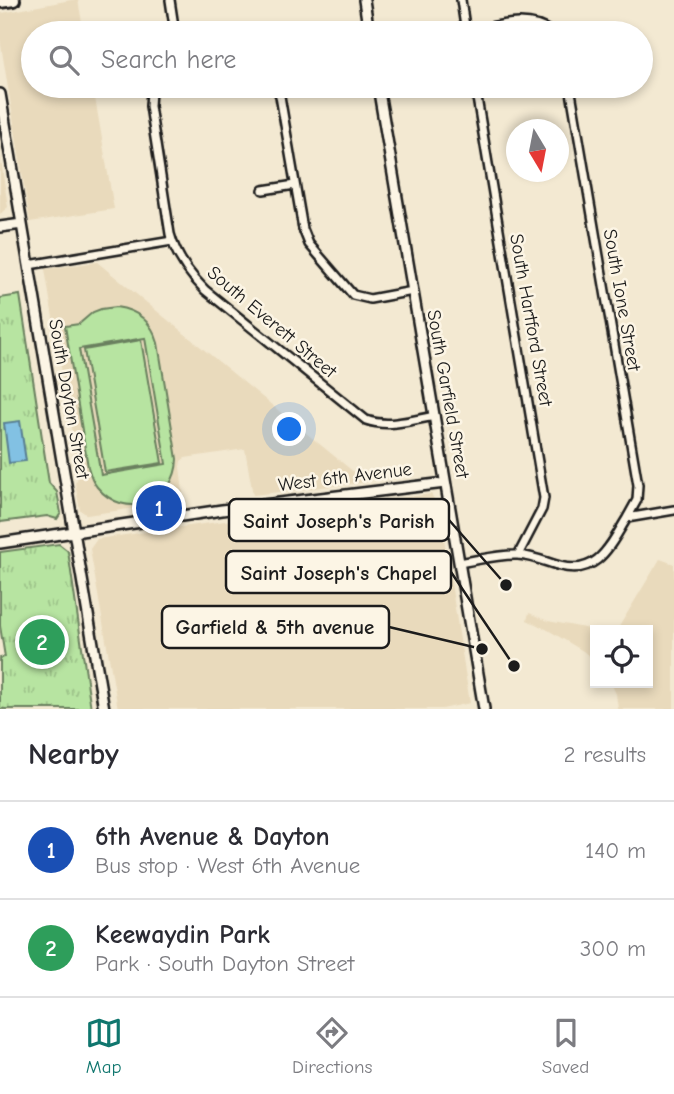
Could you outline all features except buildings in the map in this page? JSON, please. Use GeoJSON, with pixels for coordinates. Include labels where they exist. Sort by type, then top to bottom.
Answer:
{"type":"FeatureCollection","features":[{"type":"Feature","properties":{"kind":"main road"},"geometry":{"type":"LineString","coordinates":[[0,2],[14,0]]}},
{"type":"Feature","properties":{"kind":"street"},"geometry":{"type":"LineString","coordinates":[[170,0],[173,21]]}},
{"type":"Feature","properties":{"kind":"street"},"geometry":{"type":"LineString","coordinates":[[363,0],[367,21]]}},
{"type":"Feature","properties":{"kind":"street"},"geometry":{"type":"LineString","coordinates":[[461,0],[464,21]]}},
{"type":"Feature","properties":{"kind":"street","name":"South Dayton Street"},"geometry":{"type":"LineString","coordinates":[[0,94],[104,709]]}},
{"type":"Feature","properties":{"kind":"street","name":"South Everett Street"},"geometry":{"type":"LineString","coordinates":[[150,98],[150,114],[172,242],[184,265],[205,290],[366,421],[383,424],[435,416]]}},
{"type":"Feature","properties":{"kind":"street"},"geometry":{"type":"LineString","coordinates":[[280,98],[305,237],[353,295],[370,299],[413,291]]}},
{"type":"Feature","properties":{"kind":"street","name":"South Garfield Street"},"geometry":{"type":"LineString","coordinates":[[380,98],[484,709]]}},
{"type":"Feature","properties":{"kind":"street","name":"South Hartford Street"},"geometry":{"type":"LineString","coordinates":[[477,98],[544,498],[542,509],[518,555]]}},
{"type":"Feature","properties":{"kind":"street","name":"South Ione Street"},"geometry":{"type":"LineString","coordinates":[[518,555],[568,567],[591,564],[602,556],[637,500],[638,485],[572,98]]}},
{"type":"Feature","properties":{"kind":"street"},"geometry":{"type":"LineString","coordinates":[[263,190],[295,185]]}},
{"type":"Feature","properties":{"kind":"street"},"geometry":{"type":"LineString","coordinates":[[0,228],[22,224]]}},
{"type":"Feature","properties":{"kind":"street"},"geometry":{"type":"LineString","coordinates":[[29,265],[172,242]]}},
{"type":"Feature","properties":{"kind":"street","name":"West 6th Avenue"},"geometry":{"type":"LineString","coordinates":[[0,543],[222,510],[445,483]]}},
{"type":"Feature","properties":{"kind":"street"},"geometry":{"type":"LineString","coordinates":[[627,518],[674,510]]}},
{"type":"Feature","properties":{"kind":"street"},"geometry":{"type":"LineString","coordinates":[[459,564],[518,555]]}},
{"type":"Feature","properties":{"kind":"shaded area"},"geometry":{"type":"Polygon","coordinates":[[[78,0],[82,21],[21,21],[21,98],[95,98],[114,209],[30,222],[0,39],[2,13],[78,0]]]}},
{"type":"Feature","properties":{"kind":"shaded area"},"geometry":{"type":"Polygon","coordinates":[[[0,155],[8,207],[0,214],[0,155]]]}},
{"type":"Feature","properties":{"kind":"shaded area"},"geometry":{"type":"Polygon","coordinates":[[[97,262],[366,482],[253,495],[245,449],[185,458],[181,461],[184,501],[87,515],[80,510],[75,483],[79,476],[45,269],[97,262]]]}},
{"type":"Feature","properties":{"kind":"shaded area"},"geometry":{"type":"Polygon","coordinates":[[[431,494],[439,507],[470,703],[442,709],[118,709],[90,549],[97,539],[260,516],[272,522],[305,517],[315,509],[431,494]]]}},
{"type":"Feature","properties":{"kind":"shaded area"},"geometry":{"type":"Polygon","coordinates":[[[660,559],[674,564],[674,709],[618,709],[613,688],[653,688],[653,625],[620,625],[660,559]]]}},
{"type":"Feature","properties":{"kind":"shaded area"},"geometry":{"type":"Polygon","coordinates":[[[529,613],[548,621],[590,629],[590,657],[548,630],[527,620],[529,613]]]}},
{"type":"Feature","properties":{"kind":"green space"},"geometry":{"type":"Polygon","coordinates":[[[20,295],[49,483],[57,492],[61,513],[57,519],[47,516],[0,522],[0,298],[20,295]]]}},
{"type":"Feature","properties":{"kind":"green space"},"geometry":{"type":"Polygon","coordinates":[[[116,307],[137,314],[148,323],[158,343],[177,459],[174,474],[159,496],[135,505],[109,498],[95,485],[88,467],[65,326],[79,324],[101,309],[116,307]],[[145,338],[79,349],[101,475],[166,464],[145,338]]]}},
{"type":"Feature","properties":{"kind":"green space"},"geometry":{"type":"Polygon","coordinates":[[[141,340],[162,463],[105,472],[84,350],[141,340]]]}},
{"type":"Feature","properties":{"kind":"green space"},"geometry":{"type":"Polygon","coordinates":[[[59,544],[68,551],[91,709],[0,709],[0,658],[5,657],[0,626],[0,552],[59,544]]]}},
{"type":"Feature","properties":{"kind":"water"},"geometry":{"type":"Polygon","coordinates":[[[20,421],[26,461],[9,463],[4,423],[20,421]]]}},
{"type":"Feature","properties":{"kind":"place","name":"6th Avenue & Dayton"},"geometry":{"type":"Point","coordinates":[159,508]}},
{"type":"Feature","properties":{"kind":"place","name":"Saint Joseph's Parish"},"geometry":{"type":"Point","coordinates":[506,585]}},
{"type":"Feature","properties":{"kind":"place","name":"Keewaydin Park"},"geometry":{"type":"Point","coordinates":[42,642]}},
{"type":"Feature","properties":{"kind":"place","name":"Garfield & 5th avenue"},"geometry":{"type":"Point","coordinates":[482,649]}},
{"type":"Feature","properties":{"kind":"place","name":"Saint Joseph's Chapel"},"geometry":{"type":"Point","coordinates":[514,666]}}]}
